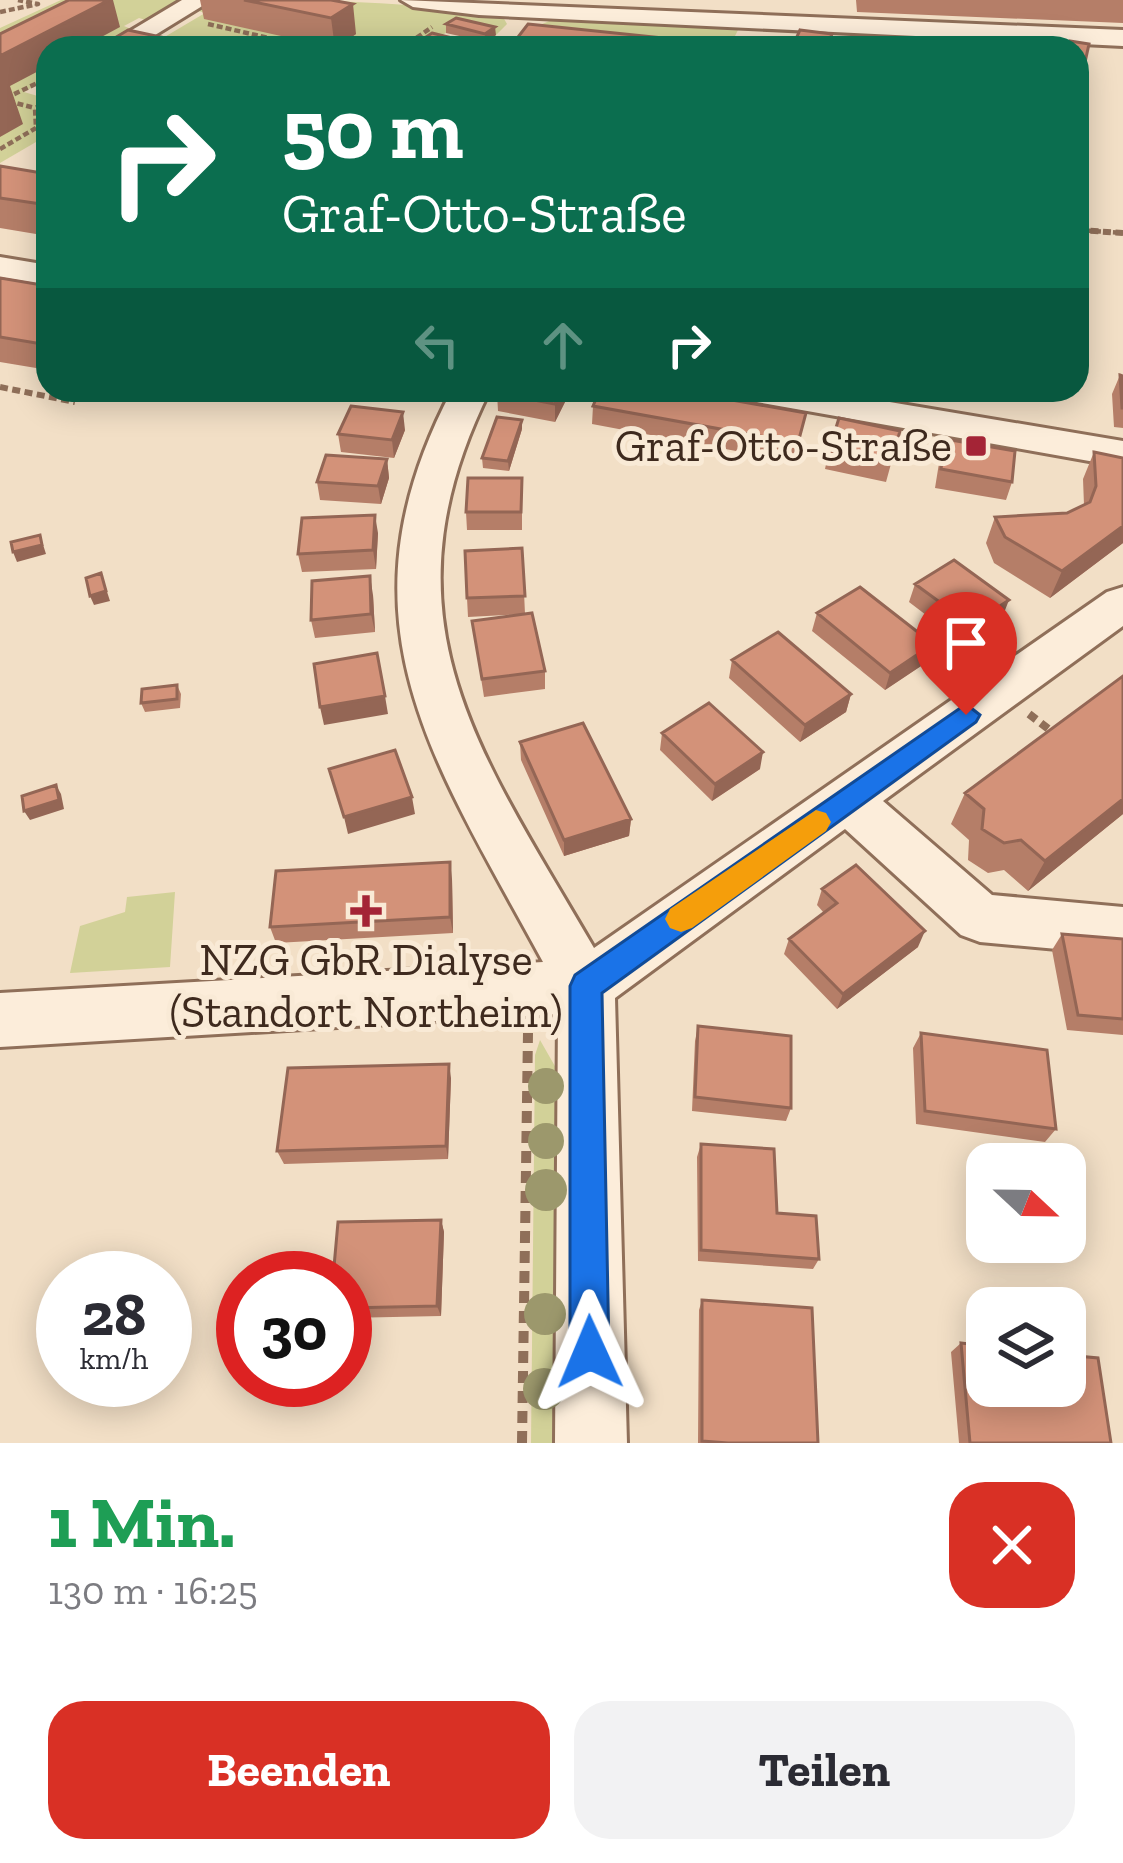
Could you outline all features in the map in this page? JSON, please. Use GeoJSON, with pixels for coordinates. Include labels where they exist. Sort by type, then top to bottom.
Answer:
{"type":"FeatureCollection","features":[{"type":"Feature","properties":{"kind":"street"},"geometry":{"type":"LineString","coordinates":[[136,36],[200,0]]}},
{"type":"Feature","properties":{"kind":"street"},"geometry":{"type":"LineString","coordinates":[[413,0],[541,11],[767,10],[852,36]]}},
{"type":"Feature","properties":{"kind":"street"},"geometry":{"type":"LineString","coordinates":[[508,34],[541,11]]}},
{"type":"Feature","properties":{"kind":"street"},"geometry":{"type":"LineString","coordinates":[[1089,38],[1123,38]]}},
{"type":"Feature","properties":{"kind":"street"},"geometry":{"type":"LineString","coordinates":[[0,267],[36,273]]}},
{"type":"Feature","properties":{"kind":"street"},"geometry":{"type":"LineString","coordinates":[[465,402],[448,433],[423,512],[417,556],[421,629],[440,706],[461,764],[557,988],[591,1443]]}},
{"type":"Feature","properties":{"kind":"street"},"geometry":{"type":"LineString","coordinates":[[821,402],[1123,454]]}},
{"type":"Feature","properties":{"kind":"street"},"geometry":{"type":"LineString","coordinates":[[0,1020],[557,988],[847,800],[1123,603]]}},
{"type":"Feature","properties":{"kind":"street"},"geometry":{"type":"LineString","coordinates":[[847,800],[980,918],[1123,931]]}},
{"type":"Feature","properties":{"kind":"path"},"geometry":{"type":"LineString","coordinates":[[17,0],[38,4],[0,12],[17,0]]}},
{"type":"Feature","properties":{"kind":"path"},"geometry":{"type":"LineString","coordinates":[[172,15],[269,36]]}},
{"type":"Feature","properties":{"kind":"path"},"geometry":{"type":"LineString","coordinates":[[25,78],[36,81]]}},
{"type":"Feature","properties":{"kind":"path"},"geometry":{"type":"LineString","coordinates":[[1,99],[36,81]]}},
{"type":"Feature","properties":{"kind":"path"},"geometry":{"type":"LineString","coordinates":[[0,149],[36,128],[34,108],[1,99]]}},
{"type":"Feature","properties":{"kind":"path"},"geometry":{"type":"LineString","coordinates":[[0,138],[12,142]]}},
{"type":"Feature","properties":{"kind":"path"},"geometry":{"type":"LineString","coordinates":[[1089,231],[1123,233]]}},
{"type":"Feature","properties":{"kind":"path"},"geometry":{"type":"LineString","coordinates":[[0,387],[36,394]]}},
{"type":"Feature","properties":{"kind":"path"},"geometry":{"type":"LineString","coordinates":[[522,1443],[557,988]]}},
{"type":"Feature","properties":{"kind":"shaded area"},"geometry":{"type":"Polygon","coordinates":[[[61,0],[185,0],[149,21],[139,18],[124,26],[133,30],[122,36],[36,36],[36,85],[24,92],[36,96],[36,142],[0,163],[0,28],[61,0]]]}},
{"type":"Feature","properties":{"kind":"shaded area"},"geometry":{"type":"Polygon","coordinates":[[[208,0],[394,4],[503,17],[507,24],[496,35],[456,26],[441,36],[166,36],[205,13],[192,9],[208,0]]]}},
{"type":"Feature","properties":{"kind":"shaded area"},"geometry":{"type":"Polygon","coordinates":[[[557,18],[740,26],[735,36],[522,36],[557,18]]]}},
{"type":"Feature","properties":{"kind":"shaded area"},"geometry":{"type":"Polygon","coordinates":[[[175,892],[170,967],[70,973],[80,926],[125,912],[127,897],[175,892]]]}},
{"type":"Feature","properties":{"kind":"shaded area"},"geometry":{"type":"Polygon","coordinates":[[[540,1040],[556,1068],[557,1443],[531,1443],[535,1055],[540,1040]]]}},
{"type":"Feature","properties":{"kind":"building"},"geometry":{"type":"Polygon","coordinates":[[[69,0],[109,0],[0,56],[0,34],[69,0]]]}},
{"type":"Feature","properties":{"kind":"building"},"geometry":{"type":"Polygon","coordinates":[[[244,0],[331,0],[353,4],[331,18],[244,0]]]}},
{"type":"Feature","properties":{"kind":"building"},"geometry":{"type":"Polygon","coordinates":[[[456,18],[495,27],[485,34],[446,24],[456,18]]]}},
{"type":"Feature","properties":{"kind":"building"},"geometry":{"type":"Polygon","coordinates":[[[528,24],[644,36],[519,36],[528,24]]]}},
{"type":"Feature","properties":{"kind":"building"},"geometry":{"type":"Polygon","coordinates":[[[128,30],[156,36],[118,36],[128,30]]]}},
{"type":"Feature","properties":{"kind":"building"},"geometry":{"type":"Polygon","coordinates":[[[800,30],[832,34],[831,36],[797,36],[800,30]]]}},
{"type":"Feature","properties":{"kind":"building"},"geometry":{"type":"Polygon","coordinates":[[[0,166],[36,172],[36,203],[0,198],[0,166]]]}},
{"type":"Feature","properties":{"kind":"building"},"geometry":{"type":"Polygon","coordinates":[[[0,278],[36,284],[36,343],[0,337],[0,278]]]}},
{"type":"Feature","properties":{"kind":"building"},"geometry":{"type":"Polygon","coordinates":[[[595,402],[743,402],[806,413],[798,443],[593,406],[595,402]]]}},
{"type":"Feature","properties":{"kind":"building"},"geometry":{"type":"Polygon","coordinates":[[[351,406],[403,412],[392,440],[338,434],[351,406]]]}},
{"type":"Feature","properties":{"kind":"building"},"geometry":{"type":"Polygon","coordinates":[[[497,417],[522,420],[508,461],[482,458],[497,417]]]}},
{"type":"Feature","properties":{"kind":"building"},"geometry":{"type":"Polygon","coordinates":[[[839,418],[900,431],[891,463],[829,450],[839,418]]]}},
{"type":"Feature","properties":{"kind":"building"},"geometry":{"type":"Polygon","coordinates":[[[945,439],[1015,451],[1012,482],[941,469],[945,439]]]}},
{"type":"Feature","properties":{"kind":"building"},"geometry":{"type":"Polygon","coordinates":[[[1094,452],[1123,458],[1123,526],[1062,571],[1005,537],[995,517],[1067,513],[1090,502],[1096,486],[1094,452]]]}},
{"type":"Feature","properties":{"kind":"building"},"geometry":{"type":"Polygon","coordinates":[[[326,455],[387,459],[378,486],[317,482],[326,455]]]}},
{"type":"Feature","properties":{"kind":"building"},"geometry":{"type":"Polygon","coordinates":[[[468,478],[522,478],[521,512],[466,512],[468,478]]]}},
{"type":"Feature","properties":{"kind":"building"},"geometry":{"type":"Polygon","coordinates":[[[375,515],[373,550],[298,554],[302,518],[375,515]]]}},
{"type":"Feature","properties":{"kind":"building"},"geometry":{"type":"Polygon","coordinates":[[[40,535],[42,545],[13,552],[11,542],[40,535]]]}},
{"type":"Feature","properties":{"kind":"building"},"geometry":{"type":"Polygon","coordinates":[[[522,548],[525,596],[467,598],[465,551],[522,548]]]}},
{"type":"Feature","properties":{"kind":"building"},"geometry":{"type":"Polygon","coordinates":[[[954,560],[1009,600],[971,625],[915,584],[954,560]]]}},
{"type":"Feature","properties":{"kind":"building"},"geometry":{"type":"Polygon","coordinates":[[[101,573],[106,591],[90,596],[86,578],[101,573]]]}},
{"type":"Feature","properties":{"kind":"building"},"geometry":{"type":"Polygon","coordinates":[[[370,576],[371,614],[311,620],[312,581],[370,576]]]}},
{"type":"Feature","properties":{"kind":"building"},"geometry":{"type":"Polygon","coordinates":[[[860,587],[933,644],[890,673],[817,613],[860,587]]]}},
{"type":"Feature","properties":{"kind":"building"},"geometry":{"type":"Polygon","coordinates":[[[532,613],[545,671],[482,679],[472,621],[532,613]]]}},
{"type":"Feature","properties":{"kind":"building"},"geometry":{"type":"Polygon","coordinates":[[[778,632],[851,694],[805,725],[732,660],[778,632]]]}},
{"type":"Feature","properties":{"kind":"building"},"geometry":{"type":"Polygon","coordinates":[[[377,653],[385,696],[320,707],[314,664],[377,653]]]}},
{"type":"Feature","properties":{"kind":"building"},"geometry":{"type":"Polygon","coordinates":[[[1123,676],[1123,799],[1045,861],[1021,840],[1004,843],[982,829],[984,809],[965,793],[1123,676]]]}},
{"type":"Feature","properties":{"kind":"building"},"geometry":{"type":"Polygon","coordinates":[[[177,685],[177,699],[141,703],[142,689],[177,685]]]}},
{"type":"Feature","properties":{"kind":"building"},"geometry":{"type":"Polygon","coordinates":[[[709,703],[763,752],[715,784],[662,733],[709,703]]]}},
{"type":"Feature","properties":{"kind":"building"},"geometry":{"type":"Polygon","coordinates":[[[583,723],[631,819],[564,840],[520,742],[583,723]]]}},
{"type":"Feature","properties":{"kind":"building"},"geometry":{"type":"Polygon","coordinates":[[[395,750],[412,797],[344,817],[329,769],[395,750]]]}},
{"type":"Feature","properties":{"kind":"building"},"geometry":{"type":"Polygon","coordinates":[[[56,785],[59,800],[24,811],[22,796],[56,785]]]}},
{"type":"Feature","properties":{"kind":"building","name":"NZG GbR Dialyse (Standort Northeim)"},"geometry":{"type":"Polygon","coordinates":[[[450,862],[450,917],[270,927],[276,871],[450,862]]]}},
{"type":"Feature","properties":{"kind":"building"},"geometry":{"type":"Polygon","coordinates":[[[856,865],[925,931],[843,994],[789,939],[837,903],[822,889],[856,865]]]}},
{"type":"Feature","properties":{"kind":"building"},"geometry":{"type":"Polygon","coordinates":[[[1062,934],[1123,939],[1123,1019],[1078,1015],[1062,934]]]}},
{"type":"Feature","properties":{"kind":"building"},"geometry":{"type":"Polygon","coordinates":[[[698,1026],[791,1036],[791,1108],[695,1097],[698,1026]]]}},
{"type":"Feature","properties":{"kind":"building"},"geometry":{"type":"Polygon","coordinates":[[[921,1033],[1047,1050],[1056,1129],[925,1111],[921,1033]]]}},
{"type":"Feature","properties":{"kind":"building"},"geometry":{"type":"Polygon","coordinates":[[[449,1064],[446,1146],[277,1151],[288,1068],[449,1064]]]}},
{"type":"Feature","properties":{"kind":"building"},"geometry":{"type":"Polygon","coordinates":[[[701,1144],[774,1149],[777,1213],[816,1216],[819,1259],[701,1250],[701,1144]]]}},
{"type":"Feature","properties":{"kind":"building"},"geometry":{"type":"Polygon","coordinates":[[[441,1220],[437,1306],[372,1307],[372,1251],[335,1251],[338,1222],[441,1220]]]}},
{"type":"Feature","properties":{"kind":"building"},"geometry":{"type":"Polygon","coordinates":[[[702,1300],[812,1308],[818,1443],[702,1441],[702,1300]]]}},
{"type":"Feature","properties":{"kind":"building"},"geometry":{"type":"Polygon","coordinates":[[[961,1343],[966,1344],[966,1399],[961,1343]]]}},
{"type":"Feature","properties":{"kind":"building"},"geometry":{"type":"Polygon","coordinates":[[[1086,1357],[1098,1358],[1111,1443],[970,1443],[967,1407],[1086,1407],[1086,1357]]]}},
{"type":"Feature","properties":{"kind":"slow traffic"},"geometry":{"type":"LineString","coordinates":[[681,919],[816,822]]}},
{"type":"Feature","properties":{"kind":"place","name":"Graf-Otto-Straße"},"geometry":{"type":"Point","coordinates":[976,446]}},
{"type":"Feature","properties":{"kind":"place","name":"NZG GbR Dialyse (Standort Northeim)"},"geometry":{"type":"Point","coordinates":[366,911]}},
{"type":"Feature","properties":{"kind":"route"},"geometry":{"type":"LineString","coordinates":[[590,1352],[586,986],[966,715]]}}]}
